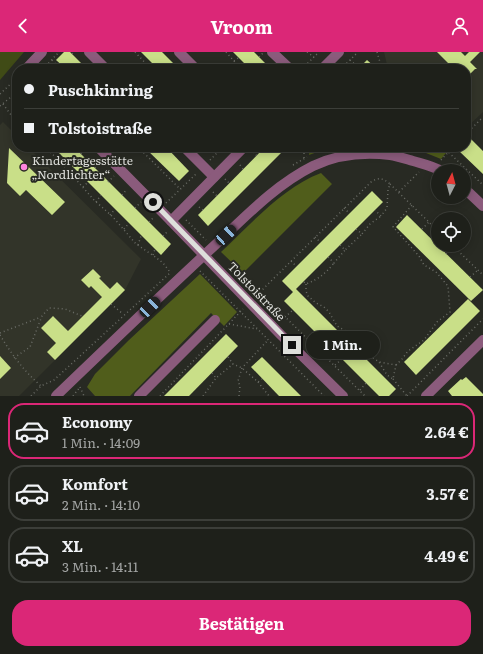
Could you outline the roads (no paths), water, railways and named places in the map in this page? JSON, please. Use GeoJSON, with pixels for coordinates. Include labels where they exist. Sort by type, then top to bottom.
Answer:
{"type":"FeatureCollection","features":[{"type":"Feature","properties":{"kind":"street"},"geometry":{"type":"LineString","coordinates":[[31,64],[42,52]]}},
{"type":"Feature","properties":{"kind":"street"},"geometry":{"type":"LineString","coordinates":[[89,52],[101,64]]}},
{"type":"Feature","properties":{"kind":"street"},"geometry":{"type":"LineString","coordinates":[[179,52],[191,64]]}},
{"type":"Feature","properties":{"kind":"street"},"geometry":{"type":"LineString","coordinates":[[272,52],[285,64]]}},
{"type":"Feature","properties":{"kind":"street"},"geometry":{"type":"LineString","coordinates":[[327,64],[339,52]]}},
{"type":"Feature","properties":{"kind":"street","name":"Tolstoistraße"},"geometry":{"type":"LineString","coordinates":[[103,152],[158,213],[204,255],[343,396]]}},
{"type":"Feature","properties":{"kind":"street"},"geometry":{"type":"LineString","coordinates":[[189,152],[214,177]]}},
{"type":"Feature","properties":{"kind":"street"},"geometry":{"type":"LineString","coordinates":[[170,225],[179,213],[214,177],[242,152]]}},
{"type":"Feature","properties":{"kind":"street"},"geometry":{"type":"LineString","coordinates":[[56,396],[193,265],[270,194],[292,177],[314,165],[351,155],[391,155],[431,167]]}},
{"type":"Feature","properties":{"kind":"street"},"geometry":{"type":"LineString","coordinates":[[471,195],[483,206]]}},
{"type":"Feature","properties":{"kind":"street"},"geometry":{"type":"LineString","coordinates":[[139,396],[214,320]]}},
{"type":"Feature","properties":{"kind":"street"},"geometry":{"type":"LineString","coordinates":[[426,396],[483,340]]}},
{"type":"Feature","properties":{"kind":"place","name":"Kindertagesstätte „Nordlichter“"},"geometry":{"type":"Point","coordinates":[24,167]}}]}
